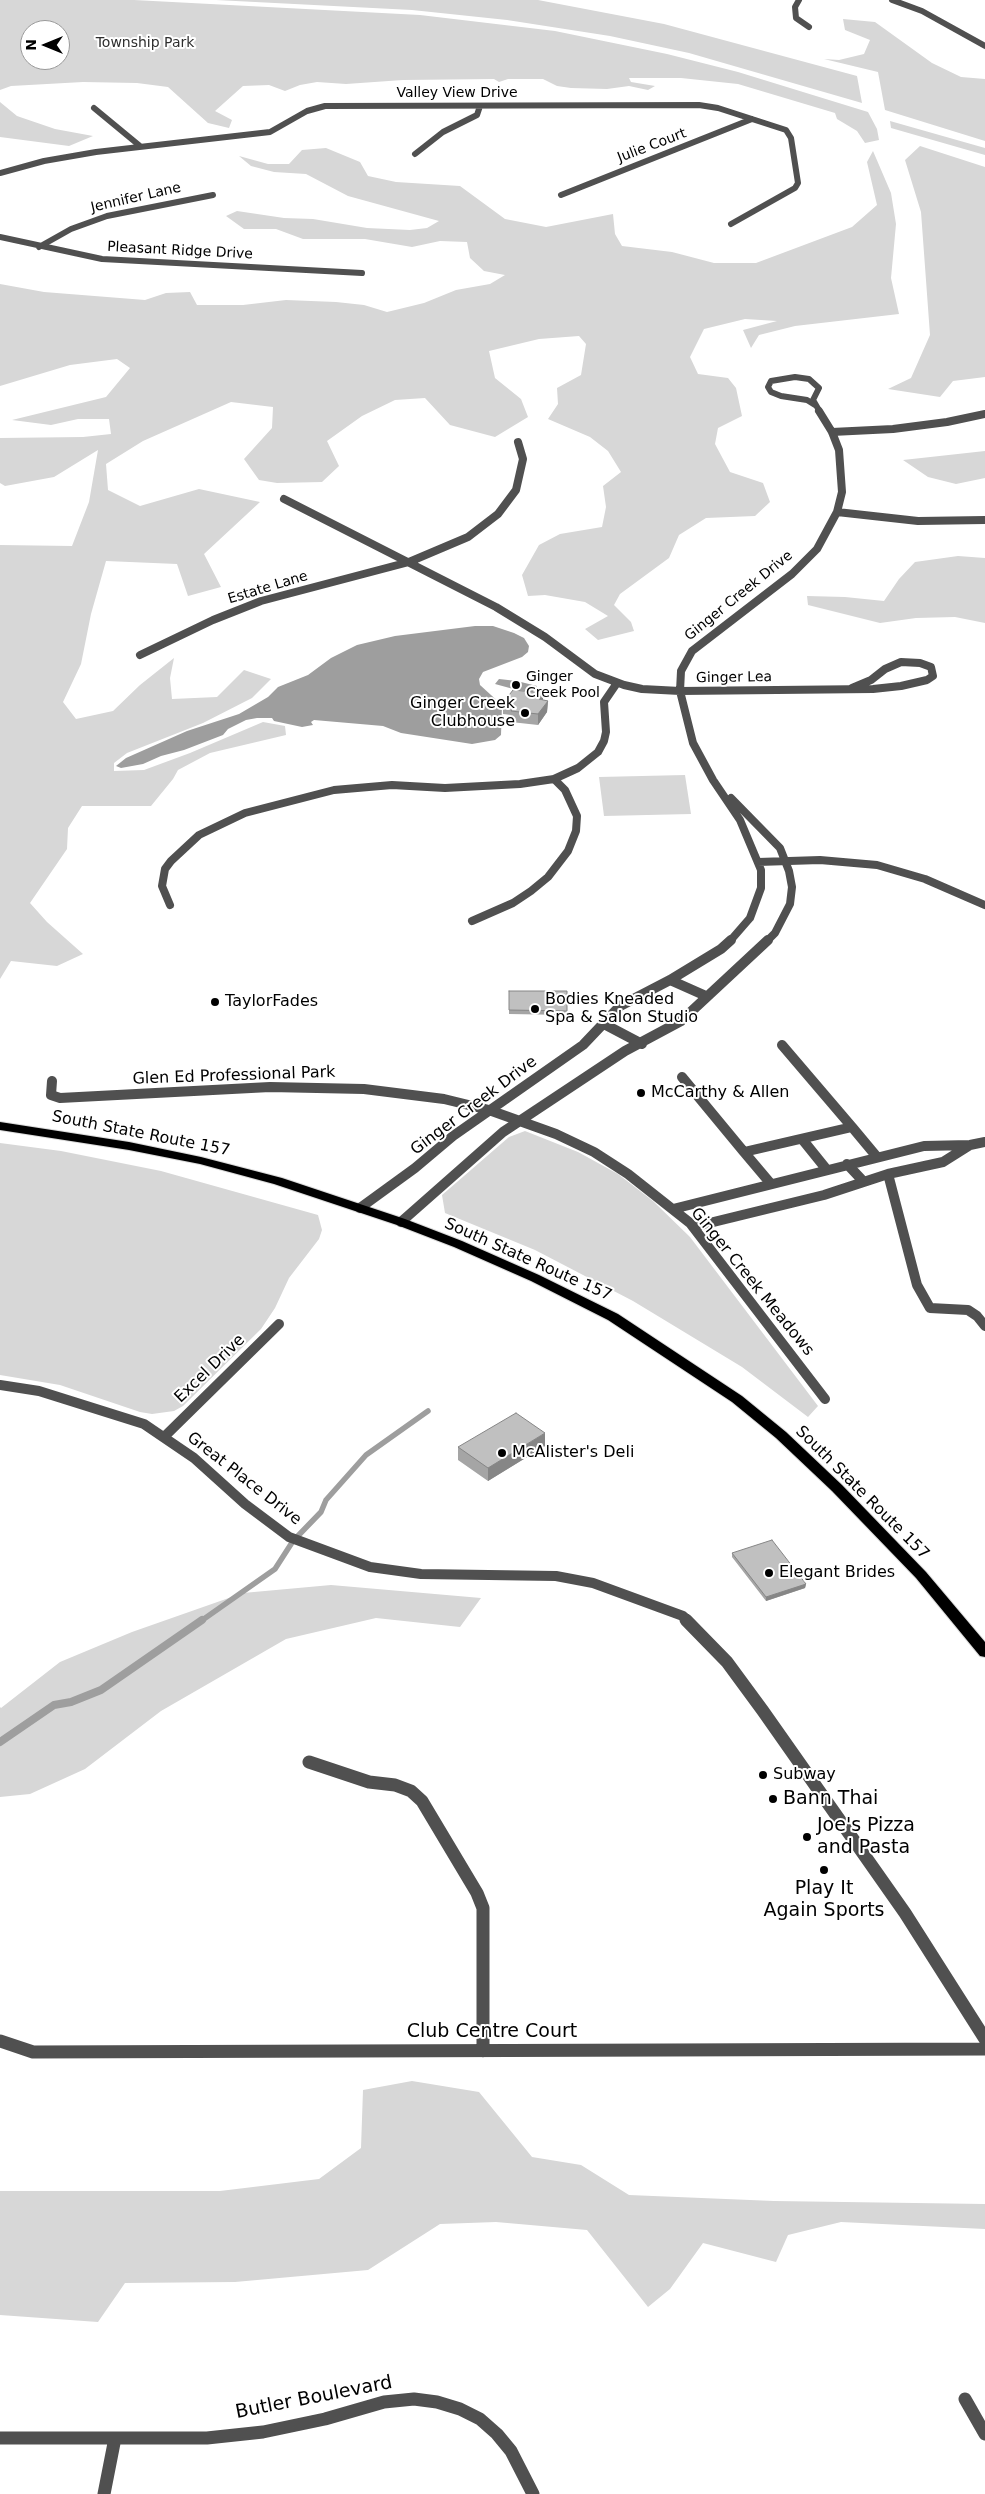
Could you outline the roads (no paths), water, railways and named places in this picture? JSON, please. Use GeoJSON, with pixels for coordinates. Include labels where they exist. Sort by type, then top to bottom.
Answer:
{"type":"FeatureCollection","features":[{"type":"Feature","properties":{"kind":"main road","name":"South State Route 157"},"geometry":{"type":"LineString","coordinates":[[0,1126],[54,1132],[201,1161],[278,1181],[401,1222],[535,1278],[613,1317],[737,1399],[781,1435],[837,1488],[921,1575],[985,1652]]}},
{"type":"Feature","properties":{"kind":"street"},"geometry":{"type":"LineString","coordinates":[[799,0],[795,7],[796,18],[809,27]]}},
{"type":"Feature","properties":{"kind":"street"},"geometry":{"type":"LineString","coordinates":[[892,0],[922,11],[985,46]]}},
{"type":"Feature","properties":{"kind":"street","name":"Valley View Drive"},"geometry":{"type":"LineString","coordinates":[[0,173],[70,156],[140,146],[270,132],[307,111],[325,106],[699,105],[718,108],[786,130],[790,134],[798,183],[790,193],[731,224]]}},
{"type":"Feature","properties":{"kind":"street"},"geometry":{"type":"LineString","coordinates":[[416,154],[437,135],[477,115],[480,106]]}},
{"type":"Feature","properties":{"kind":"street"},"geometry":{"type":"LineString","coordinates":[[94,108],[140,146]]}},
{"type":"Feature","properties":{"kind":"street","name":"Julie Court"},"geometry":{"type":"LineString","coordinates":[[561,195],[752,119]]}},
{"type":"Feature","properties":{"kind":"street","name":"Jennifer Lane"},"geometry":{"type":"LineString","coordinates":[[39,247],[71,229],[107,216],[213,194]]}},
{"type":"Feature","properties":{"kind":"street","name":"Pleasant Ridge Drive"},"geometry":{"type":"LineString","coordinates":[[0,237],[82,257],[114,261],[362,272]]}},
{"type":"Feature","properties":{"kind":"street"},"geometry":{"type":"LineString","coordinates":[[782,378],[808,379],[816,383],[819,388],[813,400],[815,405],[807,400],[781,396],[771,392],[768,387],[771,381],[782,378]]}},
{"type":"Feature","properties":{"kind":"street","name":"Ginger Creek Drive"},"geometry":{"type":"LineString","coordinates":[[360,1208],[489,1110],[584,1045],[620,1006],[670,980],[722,949],[745,925],[757,903],[761,888],[761,870],[740,820],[693,743],[680,691],[681,671],[692,651],[792,574],[817,549],[837,512],[842,492],[839,450],[832,432],[815,405]]}},
{"type":"Feature","properties":{"kind":"street"},"geometry":{"type":"LineString","coordinates":[[832,432],[893,429],[947,422],[985,414]]}},
{"type":"Feature","properties":{"kind":"street","name":"Estate Lane"},"geometry":{"type":"LineString","coordinates":[[140,655],[220,617],[261,601],[409,562],[468,537],[498,514],[509,501],[520,479],[524,459],[518,442]]}},
{"type":"Feature","properties":{"kind":"street","name":"Ginger Lea"},"geometry":{"type":"LineString","coordinates":[[284,499],[512,616],[596,674],[617,683],[642,689],[680,691],[852,688],[901,686],[927,680],[933,676],[931,667],[920,663],[901,662],[885,669],[871,680],[852,688]]}},
{"type":"Feature","properties":{"kind":"street"},"geometry":{"type":"LineString","coordinates":[[837,512],[918,521],[985,520]]}},
{"type":"Feature","properties":{"kind":"street"},"geometry":{"type":"LineString","coordinates":[[170,905],[162,886],[166,869],[171,861],[199,835],[245,813],[308,795],[365,786],[484,787],[554,779],[578,768],[598,752],[606,732],[603,711],[604,702],[617,683]]}},
{"type":"Feature","properties":{"kind":"street"},"geometry":{"type":"LineString","coordinates":[[472,920],[513,903],[531,891],[548,877],[568,851],[576,831],[577,816],[565,790],[554,779]]}},
{"type":"Feature","properties":{"kind":"street","name":"Ginger Creek Drive"},"geometry":{"type":"LineString","coordinates":[[401,1222],[503,1132],[625,1051],[642,1044],[681,1020],[763,946],[783,920],[790,904],[792,887],[786,861],[780,848],[718,786]]}},
{"type":"Feature","properties":{"kind":"street"},"geometry":{"type":"LineString","coordinates":[[758,862],[846,861],[902,871],[936,883],[985,905]]}},
{"type":"Feature","properties":{"kind":"street"},"geometry":{"type":"LineString","coordinates":[[670,980],[706,996]]}},
{"type":"Feature","properties":{"kind":"street"},"geometry":{"type":"LineString","coordinates":[[604,1024],[642,1044]]}},
{"type":"Feature","properties":{"kind":"street"},"geometry":{"type":"LineString","coordinates":[[782,1045],[877,1157]]}},
{"type":"Feature","properties":{"kind":"street"},"geometry":{"type":"LineString","coordinates":[[682,1077],[771,1184]]}},
{"type":"Feature","properties":{"kind":"street","name":"Glen Ed Professional Park"},"geometry":{"type":"LineString","coordinates":[[52,1081],[51,1095],[60,1098],[314,1086],[419,1095],[489,1110]]}},
{"type":"Feature","properties":{"kind":"street","name":"Ginger Creek Meadows"},"geometry":{"type":"LineString","coordinates":[[489,1110],[520,1120],[594,1152],[628,1174],[673,1209],[693,1227],[825,1399]]}},
{"type":"Feature","properties":{"kind":"street"},"geometry":{"type":"LineString","coordinates":[[744,1152],[852,1127]]}},
{"type":"Feature","properties":{"kind":"street"},"geometry":{"type":"LineString","coordinates":[[802,1139],[827,1170]]}},
{"type":"Feature","properties":{"kind":"street"},"geometry":{"type":"LineString","coordinates":[[673,1209],[847,1164],[936,1144],[970,1145],[985,1142]]}},
{"type":"Feature","properties":{"kind":"street"},"geometry":{"type":"LineString","coordinates":[[693,1227],[824,1195],[888,1174],[943,1162],[970,1145]]}},
{"type":"Feature","properties":{"kind":"street"},"geometry":{"type":"LineString","coordinates":[[847,1164],[863,1181]]}},
{"type":"Feature","properties":{"kind":"street"},"geometry":{"type":"LineString","coordinates":[[888,1174],[917,1285],[930,1308],[968,1310],[977,1316],[985,1326]]}},
{"type":"Feature","properties":{"kind":"street","name":"Excel Drive"},"geometry":{"type":"LineString","coordinates":[[164,1437],[279,1324]]}},
{"type":"Feature","properties":{"kind":"street","name":"Great Place Drive"},"geometry":{"type":"LineString","coordinates":[[0,1385],[39,1392],[98,1408],[144,1424],[194,1458],[245,1504],[289,1538],[362,1565],[421,1574],[556,1576],[593,1583],[683,1616],[727,1662],[905,1913],[985,2039]]}},
{"type":"Feature","properties":{"kind":"street"},"geometry":{"type":"LineString","coordinates":[[309,1762],[369,1782],[395,1785],[410,1791],[422,1800],[427,1808],[477,1893],[483,1908],[484,2050]]}},
{"type":"Feature","properties":{"kind":"street","name":"Club Centre Court"},"geometry":{"type":"LineString","coordinates":[[0,2041],[33,2052],[985,2049]]}},
{"type":"Feature","properties":{"kind":"street","name":"Butler Boulevard"},"geometry":{"type":"LineString","coordinates":[[0,2438],[207,2438],[263,2432],[325,2419],[384,2402],[414,2399],[437,2402],[473,2416],[497,2434],[511,2451],[533,2494]]}},
{"type":"Feature","properties":{"kind":"street"},"geometry":{"type":"LineString","coordinates":[[965,2399],[985,2434]]}},
{"type":"Feature","properties":{"kind":"street"},"geometry":{"type":"LineString","coordinates":[[104,2494],[115,2438]]}},
{"type":"Feature","properties":{"kind":"waterway"},"geometry":{"type":"LineString","coordinates":[[201,1621],[275,1569],[293,1541],[321,1512],[326,1500],[366,1455],[428,1411]]}},
{"type":"Feature","properties":{"kind":"waterway"},"geometry":{"type":"LineString","coordinates":[[0,1742],[54,1705],[71,1702],[101,1690],[202,1620]]}},
{"type":"Feature","properties":{"kind":"place","name":"Ginger Creek Pool"},"geometry":{"type":"Point","coordinates":[516,685]}},
{"type":"Feature","properties":{"kind":"place","name":"Ginger Creek Clubhouse"},"geometry":{"type":"Point","coordinates":[525,713]}},
{"type":"Feature","properties":{"kind":"place","name":"TaylorFades"},"geometry":{"type":"Point","coordinates":[215,1002]}},
{"type":"Feature","properties":{"kind":"place","name":"Bodies Kneaded Spa & Salon Studio"},"geometry":{"type":"Point","coordinates":[535,1009]}},
{"type":"Feature","properties":{"kind":"place","name":"McCarthy & Allen"},"geometry":{"type":"Point","coordinates":[641,1093]}},
{"type":"Feature","properties":{"kind":"place","name":"McAlister's Deli"},"geometry":{"type":"Point","coordinates":[502,1453]}},
{"type":"Feature","properties":{"kind":"place","name":"Elegant Brides"},"geometry":{"type":"Point","coordinates":[769,1573]}},
{"type":"Feature","properties":{"kind":"place","name":"Subway"},"geometry":{"type":"Point","coordinates":[763,1775]}},
{"type":"Feature","properties":{"kind":"place","name":"Bann Thai"},"geometry":{"type":"Point","coordinates":[773,1799]}},
{"type":"Feature","properties":{"kind":"place","name":"Joe's Pizza and Pasta"},"geometry":{"type":"Point","coordinates":[807,1837]}},
{"type":"Feature","properties":{"kind":"place","name":"Play It Again Sports"},"geometry":{"type":"Point","coordinates":[824,1870]}},
{"type":"Feature","properties":{"kind":"park label","name":"Township Park"},"geometry":{"type":"Point","coordinates":[145,43]}}]}
